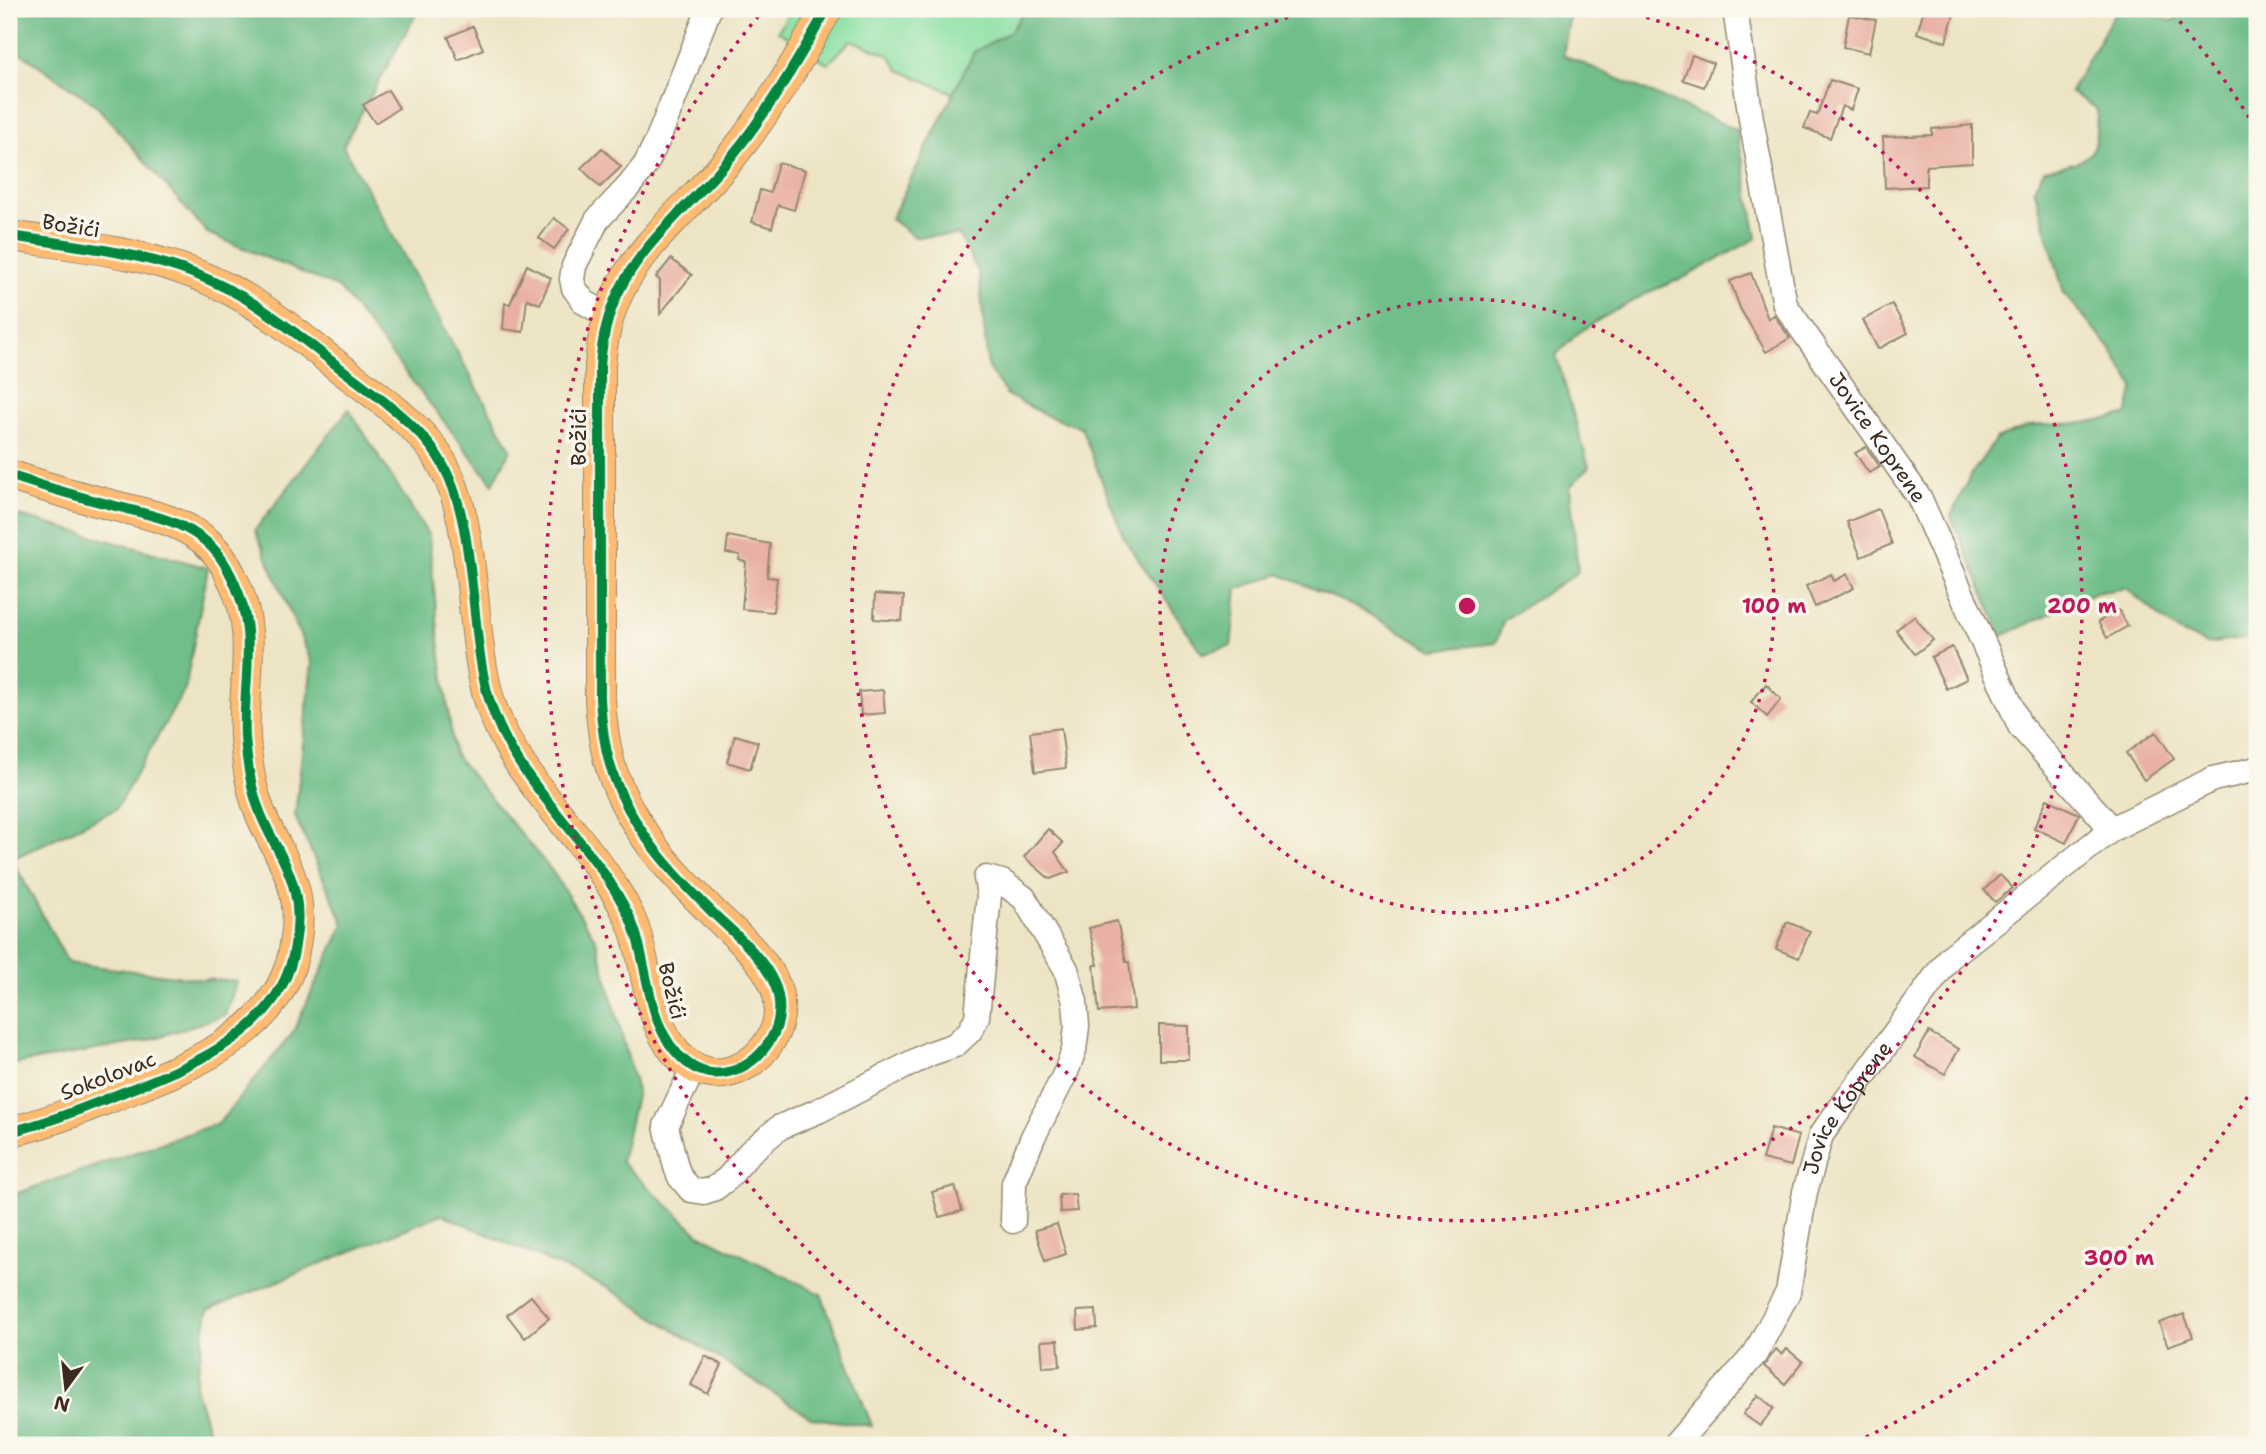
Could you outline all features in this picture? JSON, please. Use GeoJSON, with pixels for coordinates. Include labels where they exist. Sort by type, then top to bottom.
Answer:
{"type":"FeatureCollection","features":[{"type":"Feature","properties":{"kind":"main road","name":"Božići"},"geometry":{"type":"LineString","coordinates":[[9,236],[127,255],[188,272],[218,284],[296,335],[396,412],[424,438],[443,464],[457,505],[469,565],[484,679],[495,716],[532,781],[601,871],[628,913],[642,950],[658,1023],[673,1048],[694,1068],[718,1074],[730,1073],[751,1063],[772,1038],[780,1009],[774,984],[766,970],[647,839],[623,801],[607,763],[600,699],[598,393],[602,345],[617,294],[635,266],[730,158],[800,57],[827,9]]}},
{"type":"Feature","properties":{"kind":"main road","name":"Sokolovac"},"geometry":{"type":"LineString","coordinates":[[9,475],[169,519],[204,540],[220,555],[243,600],[250,652],[245,732],[248,769],[261,816],[290,874],[297,904],[297,933],[292,961],[272,1002],[247,1030],[219,1048],[133,1088],[9,1132]]}},
{"type":"Feature","properties":{"kind":"street"},"geometry":{"type":"LineString","coordinates":[[609,316],[584,302],[574,288],[574,266],[597,220],[646,164],[709,9]]}},
{"type":"Feature","properties":{"kind":"street","name":"Jovice Koprene"},"geometry":{"type":"LineString","coordinates":[[1735,9],[1751,119],[1786,305],[1919,497],[2020,726],[2112,829]]}},
{"type":"Feature","properties":{"kind":"street","name":"Jovice Koprene"},"geometry":{"type":"LineString","coordinates":[[1675,1445],[1755,1353],[1788,1292],[1805,1192],[1821,1135],[1949,958],[2112,829],[2213,779],[2257,769]]}},
{"type":"Feature","properties":{"kind":"street"},"geometry":{"type":"LineString","coordinates":[[694,1068],[666,1126],[680,1177],[691,1190],[704,1192],[729,1178],[750,1152],[779,1127],[818,1111],[929,1054],[955,1045],[970,1031],[977,1017],[989,895],[986,878],[1002,882],[1024,898],[1066,969],[1075,1002],[1077,1026],[1074,1050],[1066,1072],[1033,1137],[1014,1183],[1013,1221]]}},
{"type":"Feature","properties":{"kind":"green space"},"geometry":{"type":"Polygon","coordinates":[[[9,9],[419,9],[343,146],[511,449],[493,484],[339,288],[207,233],[96,105],[9,45],[9,9]]]}},
{"type":"Feature","properties":{"kind":"green space"},"geometry":{"type":"Polygon","coordinates":[[[792,9],[1026,9],[1010,32],[974,52],[953,93],[899,70],[889,55],[851,40],[828,64],[778,31],[792,9]]]}},
{"type":"Feature","properties":{"kind":"green space"},"geometry":{"type":"Polygon","coordinates":[[[1026,9],[1571,9],[1563,55],[1737,130],[1757,238],[1597,321],[1577,334],[1556,355],[1589,467],[1570,487],[1578,572],[1504,620],[1496,643],[1434,650],[1358,608],[1279,574],[1237,589],[1231,646],[1202,653],[1124,538],[1081,427],[1050,417],[1007,395],[988,368],[979,274],[959,235],[915,237],[891,219],[974,52],[1010,32],[1026,9]]]}},
{"type":"Feature","properties":{"kind":"green space"},"geometry":{"type":"Polygon","coordinates":[[[2117,9],[2134,9],[2172,21],[2186,9],[2257,9],[2257,637],[2206,644],[2176,630],[2126,588],[2095,593],[2002,636],[1951,516],[1970,476],[1996,439],[2028,426],[2083,423],[2127,415],[2134,387],[2110,348],[2064,293],[2034,188],[2044,170],[2082,159],[2089,155],[2093,148],[2097,109],[2070,92],[2117,9]]]}},
{"type":"Feature","properties":{"kind":"green space"},"geometry":{"type":"Polygon","coordinates":[[[349,409],[429,536],[454,754],[552,871],[596,940],[637,1091],[621,1162],[699,1234],[821,1294],[872,1426],[812,1418],[608,1288],[442,1214],[208,1310],[195,1387],[213,1445],[9,1445],[9,1196],[219,1123],[292,1034],[344,924],[295,816],[312,663],[255,530],[349,409]]]}},
{"type":"Feature","properties":{"kind":"green space"},"geometry":{"type":"Polygon","coordinates":[[[9,513],[208,568],[185,689],[116,809],[12,859],[68,963],[237,981],[225,1015],[146,1041],[9,1065],[9,513]]]}},
{"type":"Feature","properties":{"kind":"building"},"geometry":{"type":"Polygon","coordinates":[[[1924,9],[1938,9],[1954,14],[1946,42],[1917,33],[1924,9]]]}},
{"type":"Feature","properties":{"kind":"building"},"geometry":{"type":"Polygon","coordinates":[[[1849,15],[1876,20],[1869,53],[1843,47],[1849,15]]]}},
{"type":"Feature","properties":{"kind":"building"},"geometry":{"type":"Polygon","coordinates":[[[473,26],[483,49],[458,60],[448,37],[473,26]]]}},
{"type":"Feature","properties":{"kind":"building"},"geometry":{"type":"Polygon","coordinates":[[[1692,55],[1713,63],[1704,87],[1683,80],[1692,55]]]}},
{"type":"Feature","properties":{"kind":"building"},"geometry":{"type":"Polygon","coordinates":[[[1830,80],[1858,89],[1851,110],[1842,106],[1830,138],[1804,128],[1810,113],[1817,115],[1830,80]]]}},
{"type":"Feature","properties":{"kind":"building"},"geometry":{"type":"Polygon","coordinates":[[[388,90],[399,108],[375,123],[363,105],[388,90]]]}},
{"type":"Feature","properties":{"kind":"building"},"geometry":{"type":"Polygon","coordinates":[[[1972,125],[1972,163],[1926,166],[1926,186],[1885,188],[1883,137],[1932,135],[1932,129],[1972,125]]]}},
{"type":"Feature","properties":{"kind":"building"},"geometry":{"type":"Polygon","coordinates":[[[602,148],[621,167],[600,187],[581,168],[602,148]]]}},
{"type":"Feature","properties":{"kind":"building"},"geometry":{"type":"Polygon","coordinates":[[[778,163],[805,170],[794,210],[778,205],[772,228],[752,222],[760,190],[770,193],[778,163]]]}},
{"type":"Feature","properties":{"kind":"building"},"geometry":{"type":"Polygon","coordinates":[[[554,218],[569,229],[554,249],[539,238],[554,218]]]}},
{"type":"Feature","properties":{"kind":"building"},"geometry":{"type":"Polygon","coordinates":[[[671,259],[692,275],[660,314],[660,281],[656,277],[671,259]]]}},
{"type":"Feature","properties":{"kind":"building"},"geometry":{"type":"Polygon","coordinates":[[[527,265],[551,278],[540,304],[527,299],[523,332],[503,329],[505,303],[510,304],[527,265]]]}},
{"type":"Feature","properties":{"kind":"building"},"geometry":{"type":"Polygon","coordinates":[[[1751,273],[1768,319],[1774,315],[1790,338],[1766,352],[1741,310],[1730,281],[1751,273]]]}},
{"type":"Feature","properties":{"kind":"building"},"geometry":{"type":"Polygon","coordinates":[[[1892,304],[1908,333],[1878,349],[1863,320],[1892,304]]]}},
{"type":"Feature","properties":{"kind":"building"},"geometry":{"type":"Polygon","coordinates":[[[1866,447],[1880,467],[1869,473],[1855,453],[1866,447]]]}},
{"type":"Feature","properties":{"kind":"building"},"geometry":{"type":"Polygon","coordinates":[[[1878,509],[1892,544],[1861,557],[1847,522],[1878,509]]]}},
{"type":"Feature","properties":{"kind":"building"},"geometry":{"type":"Polygon","coordinates":[[[728,536],[770,544],[767,577],[777,578],[773,612],[742,609],[746,562],[739,560],[740,555],[726,553],[728,536]]]}},
{"type":"Feature","properties":{"kind":"building"},"geometry":{"type":"Polygon","coordinates":[[[1831,574],[1834,581],[1847,574],[1854,588],[1815,607],[1806,586],[1831,574]]]}},
{"type":"Feature","properties":{"kind":"building"},"geometry":{"type":"Polygon","coordinates":[[[875,594],[904,596],[902,621],[874,619],[875,594]]]}},
{"type":"Feature","properties":{"kind":"building"},"geometry":{"type":"Polygon","coordinates":[[[2119,610],[2128,626],[2107,638],[2098,622],[2119,610]]]}},
{"type":"Feature","properties":{"kind":"building"},"geometry":{"type":"Polygon","coordinates":[[[1914,616],[1933,640],[1915,654],[1896,630],[1914,616]]]}},
{"type":"Feature","properties":{"kind":"building"},"geometry":{"type":"Polygon","coordinates":[[[1952,647],[1967,679],[1946,689],[1931,657],[1952,647]]]}},
{"type":"Feature","properties":{"kind":"building"},"geometry":{"type":"Polygon","coordinates":[[[1766,684],[1781,699],[1767,717],[1751,702],[1766,684]]]}},
{"type":"Feature","properties":{"kind":"building"},"geometry":{"type":"Polygon","coordinates":[[[883,690],[885,713],[861,715],[859,692],[883,690]]]}},
{"type":"Feature","properties":{"kind":"building"},"geometry":{"type":"Polygon","coordinates":[[[1061,728],[1066,768],[1035,772],[1030,732],[1061,728]]]}},
{"type":"Feature","properties":{"kind":"building"},"geometry":{"type":"Polygon","coordinates":[[[2156,732],[2174,759],[2144,780],[2126,753],[2156,732]]]}},
{"type":"Feature","properties":{"kind":"building"},"geometry":{"type":"Polygon","coordinates":[[[735,735],[758,742],[750,769],[727,762],[735,735]]]}},
{"type":"Feature","properties":{"kind":"building"},"geometry":{"type":"Polygon","coordinates":[[[2047,799],[2079,814],[2066,843],[2034,828],[2047,799]]]}},
{"type":"Feature","properties":{"kind":"building"},"geometry":{"type":"Polygon","coordinates":[[[1048,829],[1063,843],[1055,852],[1069,872],[1050,879],[1024,857],[1048,829]]]}},
{"type":"Feature","properties":{"kind":"building"},"geometry":{"type":"Polygon","coordinates":[[[2000,875],[2013,888],[1995,902],[1984,890],[2000,875]]]}},
{"type":"Feature","properties":{"kind":"building"},"geometry":{"type":"Polygon","coordinates":[[[1117,921],[1126,962],[1129,962],[1134,1009],[1099,1012],[1094,965],[1098,965],[1089,928],[1117,921]]]}},
{"type":"Feature","properties":{"kind":"building"},"geometry":{"type":"Polygon","coordinates":[[[1787,922],[1810,931],[1799,958],[1776,949],[1787,922]]]}},
{"type":"Feature","properties":{"kind":"building"},"geometry":{"type":"Polygon","coordinates":[[[1159,1025],[1189,1026],[1189,1060],[1159,1060],[1159,1025]]]}},
{"type":"Feature","properties":{"kind":"building"},"geometry":{"type":"Polygon","coordinates":[[[1929,1032],[1959,1049],[1945,1074],[1915,1057],[1929,1032]]]}},
{"type":"Feature","properties":{"kind":"building"},"geometry":{"type":"Polygon","coordinates":[[[1771,1128],[1799,1136],[1791,1166],[1762,1159],[1771,1128]]]}},
{"type":"Feature","properties":{"kind":"building"},"geometry":{"type":"Polygon","coordinates":[[[955,1186],[962,1211],[939,1217],[932,1192],[955,1186]]]}},
{"type":"Feature","properties":{"kind":"building"},"geometry":{"type":"Polygon","coordinates":[[[1075,1194],[1077,1211],[1060,1212],[1059,1195],[1075,1194]]]}},
{"type":"Feature","properties":{"kind":"building"},"geometry":{"type":"Polygon","coordinates":[[[1057,1224],[1066,1254],[1045,1261],[1035,1230],[1057,1224]]]}},
{"type":"Feature","properties":{"kind":"building"},"geometry":{"type":"Polygon","coordinates":[[[531,1296],[549,1318],[525,1338],[507,1315],[531,1296]]]}},
{"type":"Feature","properties":{"kind":"building"},"geometry":{"type":"Polygon","coordinates":[[[1096,1310],[1097,1328],[1078,1330],[1077,1311],[1096,1310]]]}},
{"type":"Feature","properties":{"kind":"building"},"geometry":{"type":"Polygon","coordinates":[[[2184,1314],[2193,1337],[2168,1346],[2159,1323],[2184,1314]]]}},
{"type":"Feature","properties":{"kind":"building"},"geometry":{"type":"Polygon","coordinates":[[[1058,1340],[1060,1366],[1043,1367],[1041,1341],[1058,1340]]]}},
{"type":"Feature","properties":{"kind":"building"},"geometry":{"type":"Polygon","coordinates":[[[1776,1349],[1782,1355],[1787,1349],[1803,1362],[1785,1384],[1764,1366],[1776,1349]]]}},
{"type":"Feature","properties":{"kind":"building"},"geometry":{"type":"Polygon","coordinates":[[[705,1356],[722,1365],[708,1394],[691,1385],[705,1356]]]}},
{"type":"Feature","properties":{"kind":"building"},"geometry":{"type":"Polygon","coordinates":[[[1758,1395],[1774,1408],[1760,1426],[1743,1414],[1758,1395]]]}},
{"type":"Feature","properties":{"kind":"cycle path"},"geometry":{"type":"LineString","coordinates":[[9,236],[90,247],[144,258],[195,274],[237,293],[284,325],[391,407],[423,437],[447,474],[458,503],[470,569],[482,670],[501,730],[516,758],[595,861],[629,916],[636,934],[655,1013],[672,1048],[698,1069],[709,1073],[733,1071],[754,1059],[771,1039],[778,1019],[777,990],[769,973],[755,955],[683,883],[646,837],[621,794],[606,749],[600,699],[600,366],[608,319],[628,274],[655,239],[745,140],[782,85],[827,9]]}},
{"type":"Feature","properties":{"kind":"cycle path"},"geometry":{"type":"LineString","coordinates":[[9,475],[172,522],[204,540],[222,559],[242,602],[246,621],[248,659],[245,738],[250,777],[261,815],[292,882],[298,919],[287,975],[273,1000],[254,1022],[231,1040],[206,1056],[151,1081],[67,1114],[9,1132]]}}]}
